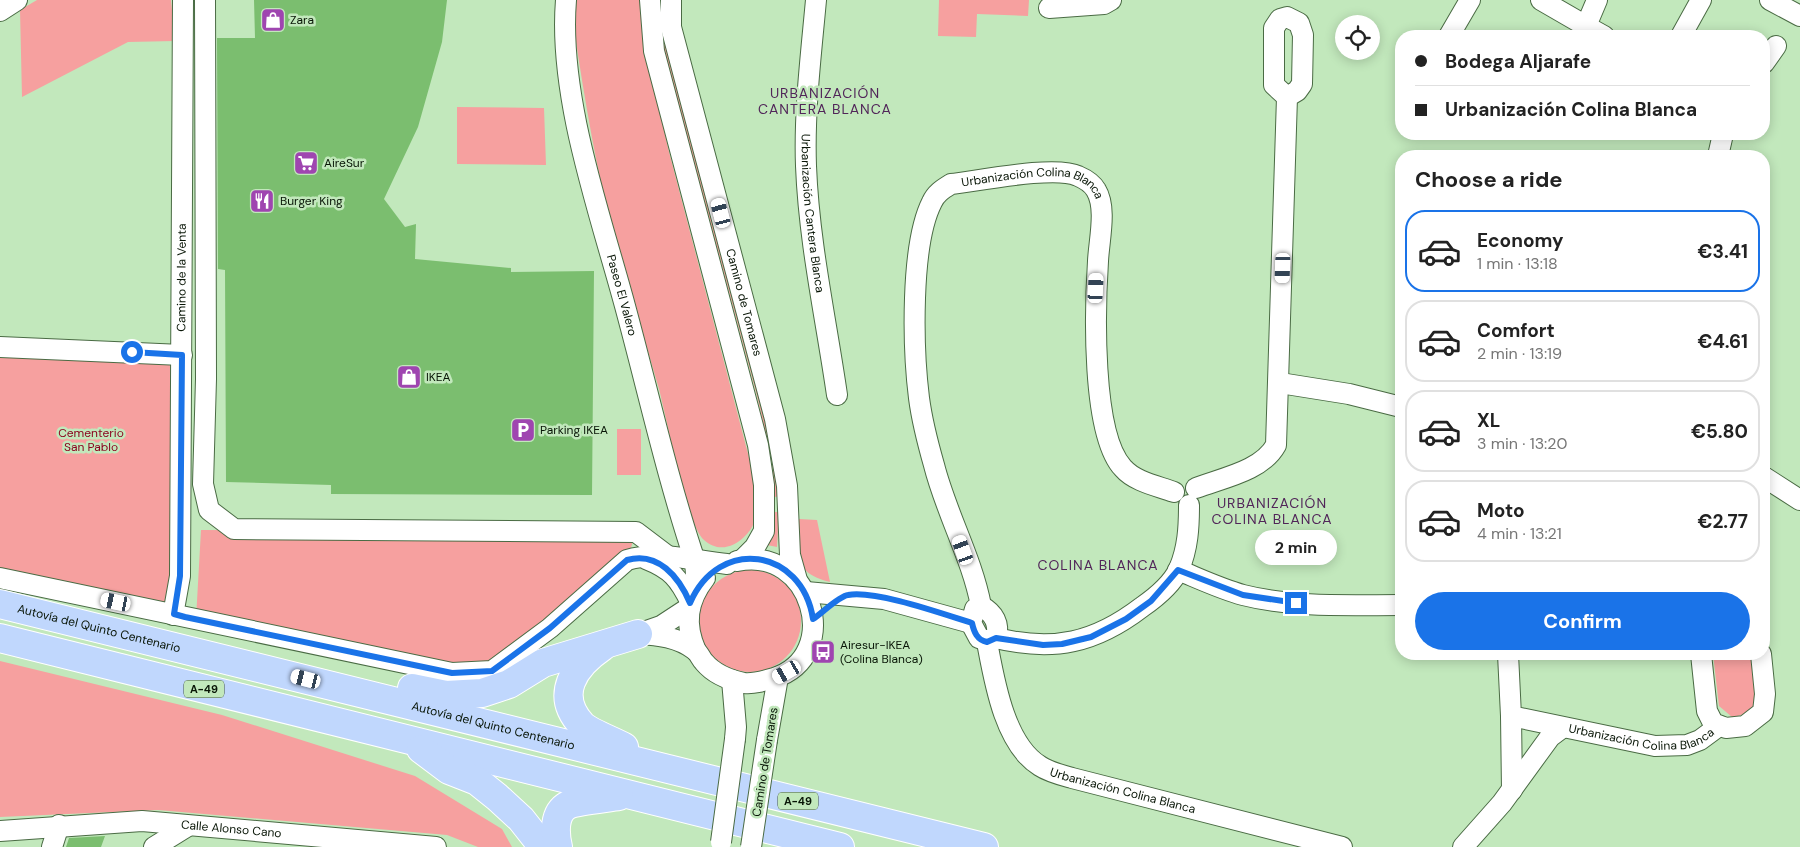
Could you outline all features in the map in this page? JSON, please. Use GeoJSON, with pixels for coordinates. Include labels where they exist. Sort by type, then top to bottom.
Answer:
{"type":"FeatureCollection","features":[{"type":"Feature","properties":{"kind":"highway","name":"Autovía del Quinto Centenario"},"geometry":{"type":"LineString","coordinates":[[0,604],[984,847]]}},
{"type":"Feature","properties":{"kind":"highway"},"geometry":{"type":"LineString","coordinates":[[268,670],[397,686],[446,695],[482,693],[509,684],[543,663],[638,634]]}},
{"type":"Feature","properties":{"kind":"highway","name":"A-49"},"geometry":{"type":"LineString","coordinates":[[0,638],[840,847]]}},
{"type":"Feature","properties":{"kind":"highway"},"geometry":{"type":"LineString","coordinates":[[609,642],[584,659],[574,674],[568,690],[570,706],[582,726],[660,767]]}},
{"type":"Feature","properties":{"kind":"highway"},"geometry":{"type":"LineString","coordinates":[[408,740],[449,770],[478,781],[497,796],[521,819],[543,847]]}},
{"type":"Feature","properties":{"kind":"highway"},"geometry":{"type":"LineString","coordinates":[[558,847],[554,832],[559,815],[568,805],[626,794]]}},
{"type":"Feature","properties":{"kind":"street"},"geometry":{"type":"LineString","coordinates":[[0,11],[17,0]]}},
{"type":"Feature","properties":{"kind":"street","name":"Camino de la Venta"},"geometry":{"type":"LineString","coordinates":[[174,614],[180,576],[183,0]]}},
{"type":"Feature","properties":{"kind":"street"},"geometry":{"type":"LineString","coordinates":[[206,0],[206,379],[203,484],[209,510],[234,529],[636,532],[669,557]]}},
{"type":"Feature","properties":{"kind":"street","name":"Paseo El Valero"},"geometry":{"type":"LineString","coordinates":[[566,0],[565,37],[568,78],[584,151],[695,561],[693,599]]}},
{"type":"Feature","properties":{"kind":"street","name":"Camino de Tomares"},"geometry":{"type":"LineString","coordinates":[[650,0],[654,51],[758,446],[764,485],[764,531],[755,547],[735,561]]}},
{"type":"Feature","properties":{"kind":"street","name":"Camino de Tomares"},"geometry":{"type":"LineString","coordinates":[[671,0],[671,27],[775,419],[787,486],[790,555],[802,586]]}},
{"type":"Feature","properties":{"kind":"street","name":"Urbanización Cantera Blanca"},"geometry":{"type":"LineString","coordinates":[[816,0],[807,107],[806,168],[813,236],[837,395]]}},
{"type":"Feature","properties":{"kind":"street"},"geometry":{"type":"LineString","coordinates":[[1049,8],[1104,4],[1111,0]]}},
{"type":"Feature","properties":{"kind":"street"},"geometry":{"type":"LineString","coordinates":[[1452,30],[1470,0]]}},
{"type":"Feature","properties":{"kind":"street"},"geometry":{"type":"LineString","coordinates":[[1541,0],[1593,30]]}},
{"type":"Feature","properties":{"kind":"street"},"geometry":{"type":"LineString","coordinates":[[1586,26],[1597,0]]}},
{"type":"Feature","properties":{"kind":"street"},"geometry":{"type":"LineString","coordinates":[[1684,30],[1701,0]]}},
{"type":"Feature","properties":{"kind":"street"},"geometry":{"type":"LineString","coordinates":[[1770,0],[1800,16]]}},
{"type":"Feature","properties":{"kind":"street"},"geometry":{"type":"LineString","coordinates":[[1770,54],[1776,46]]}},
{"type":"Feature","properties":{"kind":"street"},"geometry":{"type":"LineString","coordinates":[[992,640],[1043,645],[1062,644],[1091,637],[1126,619],[1151,601],[1178,570],[1187,543],[1186,495],[1261,462],[1271,454],[1276,445],[1280,382],[1287,97]]}},
{"type":"Feature","properties":{"kind":"street","name":"Urbanización Colina Blanca"},"geometry":{"type":"LineString","coordinates":[[1186,495],[1133,477],[1122,468],[1113,450],[1106,428],[1098,375],[1096,288],[1101,215],[1096,190],[1088,181],[1076,174],[1057,173],[951,184],[940,190],[932,201],[926,217],[917,279],[915,311],[919,398],[934,466],[976,585],[976,615],[988,610],[994,616],[997,625],[992,640],[999,700],[1007,721],[1018,741],[1038,765],[1072,778],[1342,847]]}},
{"type":"Feature","properties":{"kind":"street"},"geometry":{"type":"LineString","coordinates":[[0,347],[182,355]]}},
{"type":"Feature","properties":{"kind":"street"},"geometry":{"type":"LineString","coordinates":[[1280,382],[1349,394],[1395,406]]}},
{"type":"Feature","properties":{"kind":"street"},"geometry":{"type":"LineString","coordinates":[[1770,481],[1800,500]]}},
{"type":"Feature","properties":{"kind":"street"},"geometry":{"type":"LineString","coordinates":[[0,578],[452,673],[492,671],[550,628],[627,560],[640,556],[669,557],[695,561],[769,561],[784,568],[802,586],[813,619],[806,649],[794,665],[778,677],[763,682],[747,683],[717,674],[705,663],[696,650],[689,629],[693,599],[665,566],[640,556]]}},
{"type":"Feature","properties":{"kind":"street"},"geometry":{"type":"LineString","coordinates":[[638,634],[661,626],[693,599],[713,572],[735,561]]}},
{"type":"Feature","properties":{"kind":"street"},"geometry":{"type":"LineString","coordinates":[[1178,570],[1243,595],[1267,600],[1296,603],[1395,605]]}},
{"type":"Feature","properties":{"kind":"street"},"geometry":{"type":"LineString","coordinates":[[802,586],[846,595],[903,602],[976,615]]}},
{"type":"Feature","properties":{"kind":"street"},"geometry":{"type":"LineString","coordinates":[[813,619],[846,595]]}},
{"type":"Feature","properties":{"kind":"street"},"geometry":{"type":"LineString","coordinates":[[638,634],[666,636],[696,650]]}},
{"type":"Feature","properties":{"kind":"street"},"geometry":{"type":"LineString","coordinates":[[1508,660],[1512,790]]}},
{"type":"Feature","properties":{"kind":"street","name":"Urbanización Colina Blanca"},"geometry":{"type":"LineString","coordinates":[[1702,660],[1707,711],[1709,718],[1719,726]]}},
{"type":"Feature","properties":{"kind":"street","name":"Urbanización Colina Blanca"},"geometry":{"type":"LineString","coordinates":[[1511,716],[1655,746],[1687,745],[1700,740],[1719,726],[1745,726],[1763,712],[1764,694],[1761,660]]}},
{"type":"Feature","properties":{"kind":"street","name":"Camino de Tomares"},"geometry":{"type":"LineString","coordinates":[[751,847],[778,677]]}},
{"type":"Feature","properties":{"kind":"street"},"geometry":{"type":"LineString","coordinates":[[720,845],[736,728],[732,680]]}},
{"type":"Feature","properties":{"kind":"street","name":"Urbanización Colina Blanca"},"geometry":{"type":"LineString","coordinates":[[1463,847],[1512,790],[1550,736],[1562,728]]}},
{"type":"Feature","properties":{"kind":"street"},"geometry":{"type":"LineString","coordinates":[[142,821],[153,847],[188,826]]}},
{"type":"Feature","properties":{"kind":"street","name":"Calle Alonso Cano"},"geometry":{"type":"LineString","coordinates":[[0,831],[142,821],[333,843],[436,847]]}},
{"type":"Feature","properties":{"kind":"street"},"geometry":{"type":"LineString","coordinates":[[52,847],[59,826]]}},
{"type":"Feature","properties":{"kind":"green space"},"geometry":{"type":"Polygon","coordinates":[[[37,0],[171,0],[175,41],[128,42],[22,97],[20,10],[37,0]]]}},
{"type":"Feature","properties":{"kind":"green space"},"geometry":{"type":"Polygon","coordinates":[[[570,0],[643,0],[643,32],[668,148],[758,492],[756,516],[752,527],[740,541],[730,546],[714,546],[704,540],[690,514],[659,389],[608,215],[587,108],[570,0]]]}},
{"type":"Feature","properties":{"kind":"green space"},"geometry":{"type":"Polygon","coordinates":[[[658,0],[664,0],[762,392],[780,496],[775,497],[772,461],[757,396],[663,46],[658,0]]]}},
{"type":"Feature","properties":{"kind":"green space"},"geometry":{"type":"Polygon","coordinates":[[[939,0],[1029,0],[1028,16],[977,14],[976,37],[938,36],[939,0]]]}},
{"type":"Feature","properties":{"kind":"green space"},"geometry":{"type":"Polygon","coordinates":[[[457,107],[544,108],[546,165],[457,164],[457,107]]]}},
{"type":"Feature","properties":{"kind":"green space","name":"Cementerio San Pablo"},"geometry":{"type":"Polygon","coordinates":[[[0,347],[182,355],[173,615],[0,578],[0,347]]]}},
{"type":"Feature","properties":{"kind":"green space"},"geometry":{"type":"Polygon","coordinates":[[[617,429],[641,429],[641,475],[617,475],[617,429]]]}},
{"type":"Feature","properties":{"kind":"green space"},"geometry":{"type":"Polygon","coordinates":[[[775,512],[779,512],[777,547],[767,545],[773,531],[775,512]]]}},
{"type":"Feature","properties":{"kind":"green space"},"geometry":{"type":"Polygon","coordinates":[[[799,519],[817,520],[830,582],[809,573],[799,560],[797,542],[799,519]]]}},
{"type":"Feature","properties":{"kind":"green space"},"geometry":{"type":"Polygon","coordinates":[[[201,530],[636,532],[627,560],[492,671],[196,619],[201,530]]]}},
{"type":"Feature","properties":{"kind":"green space"},"geometry":{"type":"Polygon","coordinates":[[[750,570],[769,574],[786,585],[797,602],[801,621],[797,640],[786,657],[769,668],[750,672],[731,668],[714,657],[703,640],[699,621],[703,602],[714,585],[731,574],[750,570]]]}},
{"type":"Feature","properties":{"kind":"green space"},"geometry":{"type":"Polygon","coordinates":[[[1714,660],[1753,660],[1757,694],[1751,709],[1744,714],[1732,717],[1719,706],[1714,660]]]}},
{"type":"Feature","properties":{"kind":"green space"},"geometry":{"type":"Polygon","coordinates":[[[0,661],[222,715],[415,776],[502,829],[512,847],[478,847],[447,835],[158,810],[0,817],[0,661]]]}},
{"type":"Feature","properties":{"kind":"building","name":"IKEA"},"geometry":{"type":"Polygon","coordinates":[[[254,0],[447,0],[442,42],[418,127],[384,199],[405,227],[416,224],[415,259],[511,268],[511,272],[594,271],[592,495],[331,494],[331,485],[226,482],[225,270],[218,269],[217,38],[255,38],[254,0]]]}},
{"type":"Feature","properties":{"kind":"building"},"geometry":{"type":"Polygon","coordinates":[[[105,836],[101,847],[66,847],[69,838],[105,836]]]}},
{"type":"Feature","properties":{"kind":"place","name":"Zara"},"geometry":{"type":"Point","coordinates":[273,20]}},
{"type":"Feature","properties":{"kind":"place","name":"AireSur"},"geometry":{"type":"Point","coordinates":[306,163]}},
{"type":"Feature","properties":{"kind":"place","name":"Burger King"},"geometry":{"type":"Point","coordinates":[262,201]}},
{"type":"Feature","properties":{"kind":"place","name":"IKEA"},"geometry":{"type":"Point","coordinates":[409,377]}},
{"type":"Feature","properties":{"kind":"place","name":"Parking IKEA"},"geometry":{"type":"Point","coordinates":[523,430]}},
{"type":"Feature","properties":{"kind":"place","name":"Airesur-IKEA (Colina Blanca)"},"geometry":{"type":"Point","coordinates":[823,652]}},
{"type":"Feature","properties":{"kind":"district","name":"URBANIZACIÓN CANTERA BLANCA"},"geometry":{"type":"Point","coordinates":[825,102]}},
{"type":"Feature","properties":{"kind":"district","name":"URBANIZACIÓN COLINA BLANCA"},"geometry":{"type":"Point","coordinates":[1272,512]}},
{"type":"Feature","properties":{"kind":"district","name":"COLINA BLANCA"},"geometry":{"type":"Point","coordinates":[1098,565]}},
{"type":"Feature","properties":{"kind":"route"},"geometry":{"type":"LineString","coordinates":[[132,352],[182,355],[180,576],[174,614],[185,617],[452,673],[492,671],[550,628],[627,560],[640,556],[665,566],[683,586],[690,603],[697,588],[719,567],[743,559],[760,559],[777,564],[797,580],[806,592],[811,605],[813,619],[846,595],[864,596],[903,602],[972,623],[974,633],[984,642],[991,642],[996,638],[1029,645],[1043,645],[1076,642],[1091,637],[1126,619],[1151,601],[1172,580],[1178,570],[1243,595],[1296,603]]}}]}
